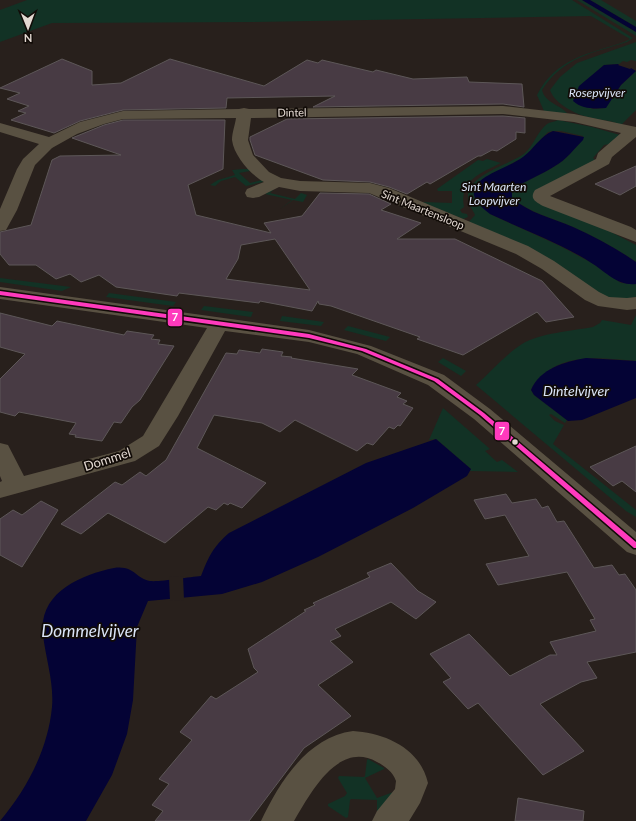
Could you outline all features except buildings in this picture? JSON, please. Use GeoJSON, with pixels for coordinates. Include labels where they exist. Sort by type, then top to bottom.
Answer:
{"type":"FeatureCollection","features":[{"type":"Feature","properties":{"kind":"street","name":"Dintel"},"geometry":{"type":"LineString","coordinates":[[0,226],[8,213],[28,162],[50,142],[109,117],[123,115],[244,112],[502,110],[574,118],[634,131]]}},
{"type":"Feature","properties":{"kind":"street","name":"Sint Maartensloop"},"geometry":{"type":"LineString","coordinates":[[244,112],[240,140],[246,156],[263,175],[277,182],[300,186],[370,188],[383,192],[522,250],[548,265],[592,296],[604,302],[627,304],[636,303]]}},
{"type":"Feature","properties":{"kind":"street"},"geometry":{"type":"LineString","coordinates":[[0,127],[50,142]]}},
{"type":"Feature","properties":{"kind":"street"},"geometry":{"type":"LineString","coordinates":[[634,131],[604,156],[602,161],[541,194],[541,198],[625,231],[636,237]]}},
{"type":"Feature","properties":{"kind":"street"},"geometry":{"type":"LineString","coordinates":[[253,193],[277,182]]}},
{"type":"Feature","properties":{"kind":"street"},"geometry":{"type":"LineString","coordinates":[[0,293],[309,336],[364,350],[436,380],[482,414],[636,546]]}},
{"type":"Feature","properties":{"kind":"street","name":"Dommel"},"geometry":{"type":"LineString","coordinates":[[8,487],[127,456],[151,441],[167,416],[218,324]]}},
{"type":"Feature","properties":{"kind":"street"},"geometry":{"type":"LineString","coordinates":[[0,450],[8,487]]}},
{"type":"Feature","properties":{"kind":"street"},"geometry":{"type":"LineString","coordinates":[[277,821],[302,780],[316,764],[331,752],[352,744],[370,746],[391,754],[400,761],[408,771],[412,782],[408,796],[388,821]]}},
{"type":"Feature","properties":{"kind":"green space"},"geometry":{"type":"Polygon","coordinates":[[[27,0],[572,0],[633,38],[627,42],[591,53],[569,63],[550,79],[542,90],[546,98],[568,114],[544,111],[537,95],[545,83],[563,65],[574,59],[630,39],[591,16],[254,22],[52,23],[0,42],[0,10],[27,0]]]}},
{"type":"Feature","properties":{"kind":"green space"},"geometry":{"type":"Polygon","coordinates":[[[577,0],[582,0],[636,32],[636,36],[577,0]]]}},
{"type":"Feature","properties":{"kind":"green space"},"geometry":{"type":"Polygon","coordinates":[[[590,0],[601,0],[636,21],[636,27],[590,0]]]}},
{"type":"Feature","properties":{"kind":"green space"},"geometry":{"type":"Polygon","coordinates":[[[636,42],[636,61],[623,61],[619,64],[604,65],[580,86],[577,104],[594,109],[605,108],[621,85],[636,71],[636,110],[621,125],[586,117],[577,113],[563,106],[552,94],[550,90],[560,77],[577,63],[636,42]]]}},
{"type":"Feature","properties":{"kind":"green space"},"geometry":{"type":"Polygon","coordinates":[[[558,120],[620,135],[614,143],[604,145],[593,158],[595,160],[534,192],[636,245],[636,262],[597,239],[573,227],[526,208],[512,198],[512,190],[522,183],[559,164],[573,151],[582,140],[583,136],[561,131],[548,132],[524,157],[509,165],[490,214],[560,246],[592,263],[621,283],[636,284],[636,297],[620,300],[597,294],[466,225],[475,215],[468,201],[469,191],[474,183],[481,177],[525,153],[548,123],[558,120]]]}},
{"type":"Feature","properties":{"kind":"green space"},"geometry":{"type":"Polygon","coordinates":[[[487,159],[501,163],[479,174],[468,184],[463,198],[464,207],[460,210],[462,213],[467,214],[468,217],[463,219],[422,202],[452,203],[452,191],[438,191],[437,189],[478,160],[483,161],[487,159]]]}},
{"type":"Feature","properties":{"kind":"green space"},"geometry":{"type":"Polygon","coordinates":[[[249,169],[250,171],[239,173],[250,183],[262,180],[263,182],[246,186],[235,177],[221,181],[215,186],[210,185],[218,180],[235,175],[232,170],[249,169]]]}},
{"type":"Feature","properties":{"kind":"green space"},"geometry":{"type":"Polygon","coordinates":[[[275,188],[270,193],[295,199],[301,193],[307,195],[303,202],[293,200],[280,209],[292,200],[265,194],[275,188]]]}},
{"type":"Feature","properties":{"kind":"green space"},"geometry":{"type":"Polygon","coordinates":[[[0,278],[71,287],[62,291],[0,282],[0,278]]]}},
{"type":"Feature","properties":{"kind":"green space"},"geometry":{"type":"Polygon","coordinates":[[[109,293],[176,302],[173,306],[106,297],[109,293]]]}},
{"type":"Feature","properties":{"kind":"green space"},"geometry":{"type":"Polygon","coordinates":[[[204,306],[253,312],[251,317],[201,310],[204,306]]]}},
{"type":"Feature","properties":{"kind":"green space"},"geometry":{"type":"Polygon","coordinates":[[[636,315],[636,361],[588,358],[565,362],[544,374],[536,381],[531,390],[534,395],[567,420],[565,423],[551,414],[549,415],[555,421],[564,425],[553,444],[636,510],[636,517],[626,511],[476,385],[510,353],[529,340],[556,333],[593,327],[602,320],[631,325],[636,315]]]}},
{"type":"Feature","properties":{"kind":"green space"},"geometry":{"type":"Polygon","coordinates":[[[282,316],[324,322],[321,326],[280,321],[282,316]]]}},
{"type":"Feature","properties":{"kind":"green space"},"geometry":{"type":"Polygon","coordinates":[[[348,326],[390,337],[386,341],[344,330],[348,326]]]}},
{"type":"Feature","properties":{"kind":"green space"},"geometry":{"type":"Polygon","coordinates":[[[443,358],[466,371],[461,376],[438,362],[443,358]]]}},
{"type":"Feature","properties":{"kind":"green space"},"geometry":{"type":"Polygon","coordinates":[[[443,408],[490,449],[485,451],[497,462],[502,460],[518,472],[470,471],[471,469],[436,439],[429,440],[443,408]]]}},
{"type":"Feature","properties":{"kind":"green space"},"geometry":{"type":"Polygon","coordinates":[[[368,759],[384,768],[365,778],[377,798],[396,791],[377,819],[377,800],[351,799],[348,817],[346,818],[328,806],[328,804],[345,796],[347,793],[338,778],[339,776],[364,777],[368,759]]]}},
{"type":"Feature","properties":{"kind":"water"},"geometry":{"type":"Polygon","coordinates":[[[582,0],[590,0],[636,27],[636,32],[582,0]]]}},
{"type":"Feature","properties":{"kind":"water","name":"Rosepvijver"},"geometry":{"type":"Polygon","coordinates":[[[619,64],[618,65],[631,68],[636,71],[621,85],[606,108],[588,108],[580,106],[573,101],[579,86],[604,65],[619,64]]]}},
{"type":"Feature","properties":{"kind":"water","name":"Sint Maarten Loopvijver"},"geometry":{"type":"Polygon","coordinates":[[[553,131],[584,137],[573,151],[559,164],[512,190],[512,198],[526,208],[573,227],[597,239],[636,262],[636,284],[618,281],[581,256],[490,214],[478,203],[474,194],[476,186],[482,179],[523,157],[541,139],[553,131]]]}},
{"type":"Feature","properties":{"kind":"water","name":"Dintelvijver"},"geometry":{"type":"Polygon","coordinates":[[[586,358],[636,361],[636,398],[582,420],[568,421],[534,395],[531,390],[540,376],[547,371],[562,364],[586,358]]]}},
{"type":"Feature","properties":{"kind":"water","name":"Dommelvijver"},"geometry":{"type":"Polygon","coordinates":[[[436,439],[471,469],[467,476],[413,508],[318,557],[262,582],[222,594],[148,601],[137,627],[133,700],[127,734],[112,775],[86,821],[0,821],[19,796],[35,768],[46,738],[50,723],[52,698],[51,680],[43,635],[43,620],[47,608],[54,597],[64,588],[75,581],[101,571],[114,568],[126,568],[141,578],[150,581],[201,576],[212,552],[229,533],[366,463],[436,439]]]}},
{"type":"Feature","properties":{"kind":"pier"},"geometry":{"type":"Polygon","coordinates":[[[183,576],[184,600],[170,601],[169,577],[183,576]]]}},
{"type":"Feature","properties":{"kind":"transit line","name":"7"},"geometry":{"type":"LineString","coordinates":[[0,293],[309,336],[364,350],[436,380],[482,414],[636,546]]}}]}
